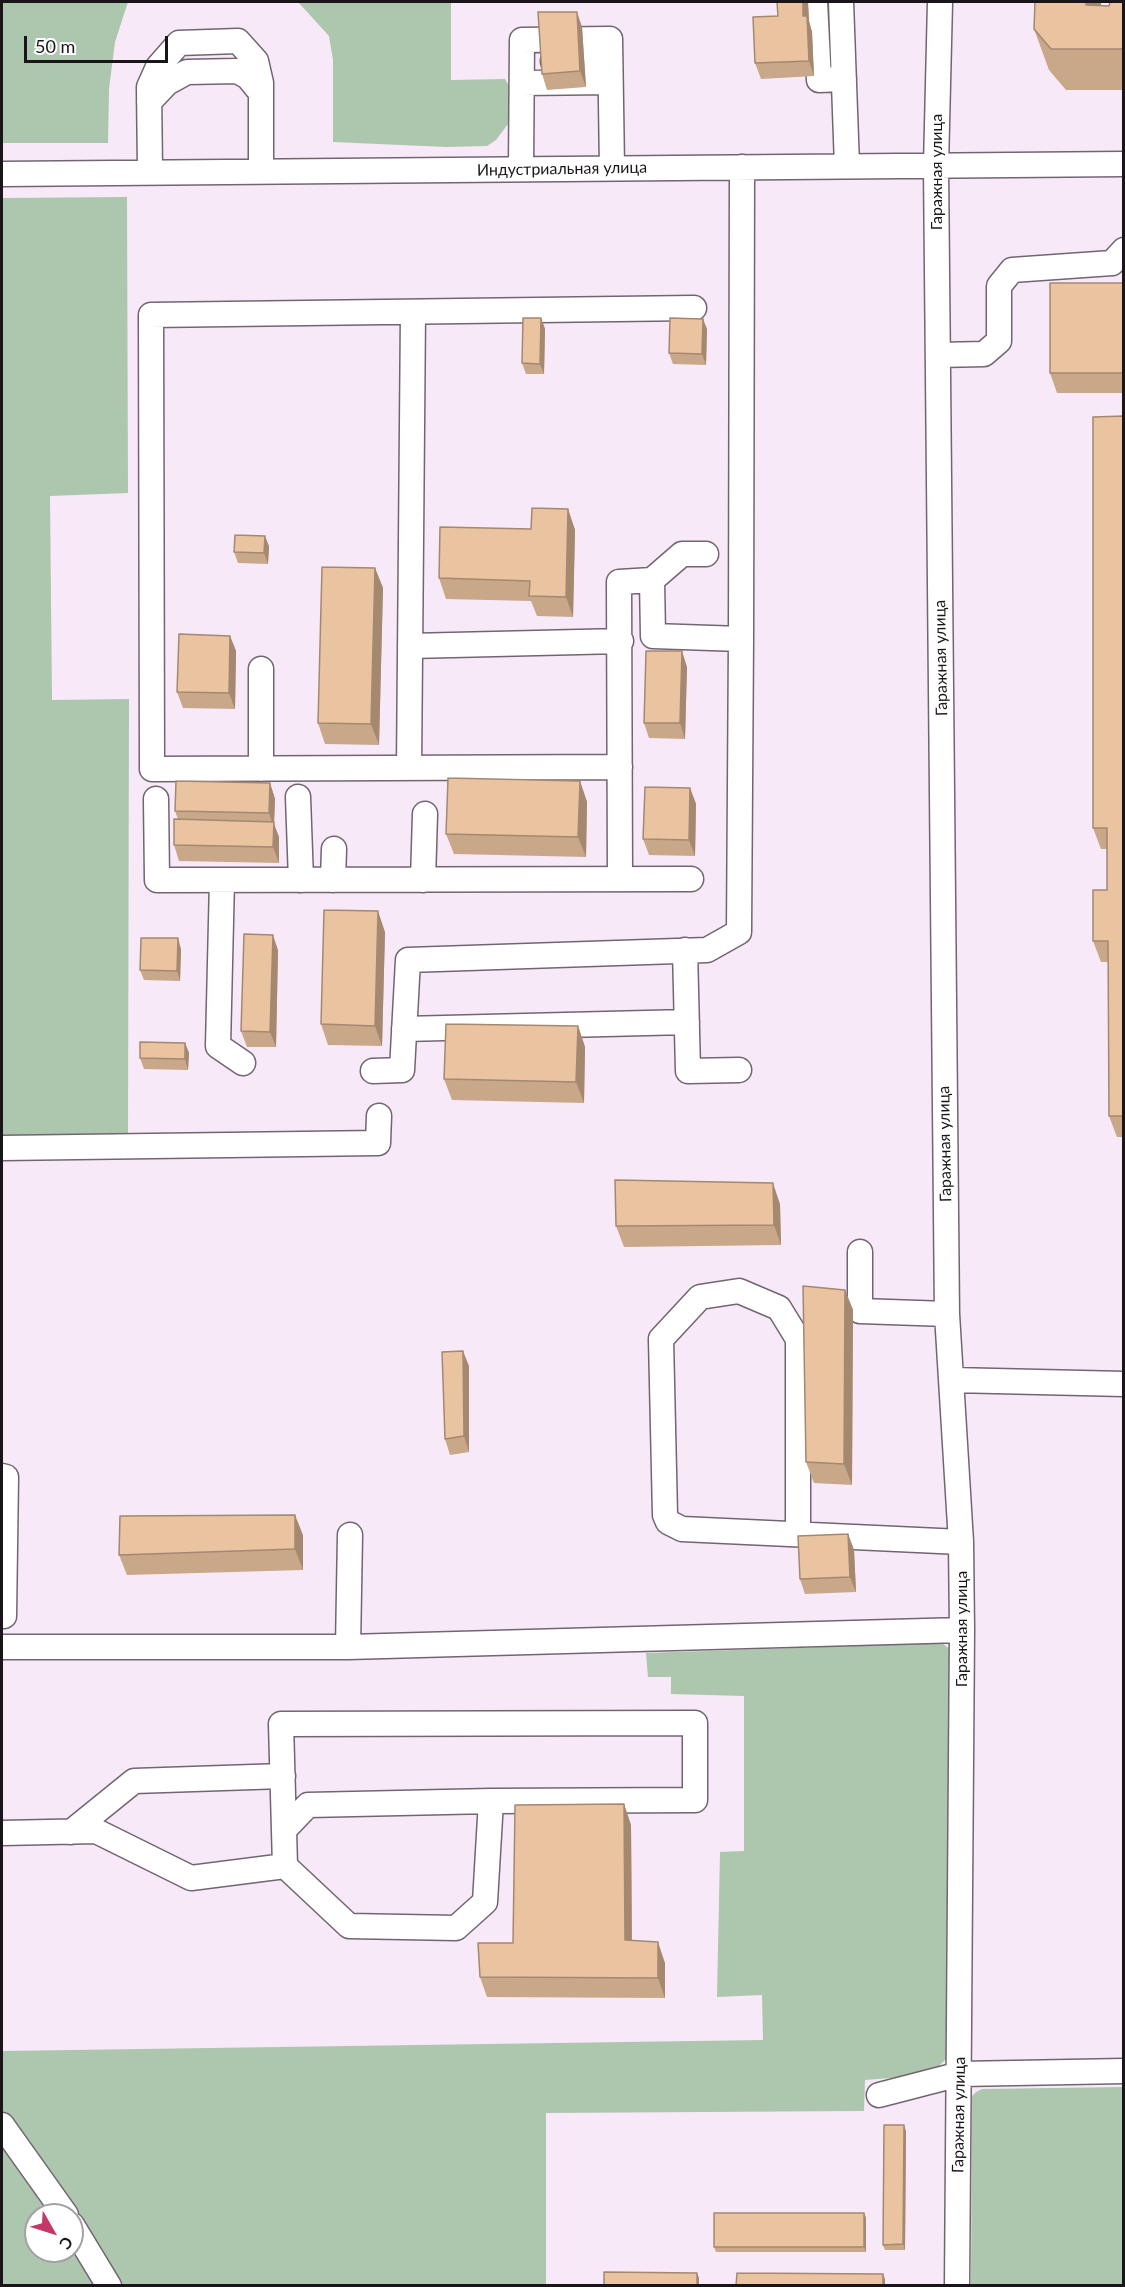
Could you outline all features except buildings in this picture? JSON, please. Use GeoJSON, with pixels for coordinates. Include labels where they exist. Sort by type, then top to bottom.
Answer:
{"type":"FeatureCollection","features":[{"type":"Feature","properties":{"kind":"street"},"geometry":{"type":"LineString","coordinates":[[816,2],[819,80],[844,79]]}},
{"type":"Feature","properties":{"kind":"street"},"geometry":{"type":"LineString","coordinates":[[841,2],[847,166]]}},
{"type":"Feature","properties":{"kind":"street","name":"Гаражная улица"},"geometry":{"type":"LineString","coordinates":[[940,2],[936,166],[947,1314],[961,1542],[962,1630],[957,2286]]}},
{"type":"Feature","properties":{"kind":"street"},"geometry":{"type":"LineString","coordinates":[[520,169],[522,40],[610,39],[612,168]]}},
{"type":"Feature","properties":{"kind":"street"},"geometry":{"type":"LineString","coordinates":[[150,172],[149,87],[158,67],[180,43],[238,41],[255,61],[261,83],[261,171]]}},
{"type":"Feature","properties":{"kind":"street"},"geometry":{"type":"LineString","coordinates":[[522,72],[610,72]]}},
{"type":"Feature","properties":{"kind":"street","name":"Индустриальная улица"},"geometry":{"type":"LineString","coordinates":[[2,174],[1124,164]]}},
{"type":"Feature","properties":{"kind":"street"},"geometry":{"type":"LineString","coordinates":[[374,1071],[402,1070],[408,960],[707,950],[739,932],[742,167]]}},
{"type":"Feature","properties":{"kind":"street"},"geometry":{"type":"LineString","coordinates":[[938,355],[984,354],[999,341],[999,286],[1012,270],[1112,264],[1124,250]]}},
{"type":"Feature","properties":{"kind":"street"},"geometry":{"type":"LineString","coordinates":[[620,767],[152,769],[151,315],[694,308]]}},
{"type":"Feature","properties":{"kind":"street"},"geometry":{"type":"LineString","coordinates":[[409,768],[413,312]]}},
{"type":"Feature","properties":{"kind":"street"},"geometry":{"type":"LineString","coordinates":[[620,879],[620,582],[652,580],[682,554],[706,554]]}},
{"type":"Feature","properties":{"kind":"street"},"geometry":{"type":"LineString","coordinates":[[652,580],[653,636],[741,639]]}},
{"type":"Feature","properties":{"kind":"street"},"geometry":{"type":"LineString","coordinates":[[410,646],[621,641]]}},
{"type":"Feature","properties":{"kind":"street"},"geometry":{"type":"LineString","coordinates":[[261,669],[261,769]]}},
{"type":"Feature","properties":{"kind":"street"},"geometry":{"type":"LineString","coordinates":[[298,797],[301,880]]}},
{"type":"Feature","properties":{"kind":"street"},"geometry":{"type":"LineString","coordinates":[[156,799],[157,880],[691,879]]}},
{"type":"Feature","properties":{"kind":"street"},"geometry":{"type":"LineString","coordinates":[[423,880],[425,814]]}},
{"type":"Feature","properties":{"kind":"street"},"geometry":{"type":"LineString","coordinates":[[333,880],[334,849]]}},
{"type":"Feature","properties":{"kind":"street"},"geometry":{"type":"LineString","coordinates":[[222,880],[218,1046],[243,1063]]}},
{"type":"Feature","properties":{"kind":"street"},"geometry":{"type":"LineString","coordinates":[[685,950],[688,1071],[739,1070]]}},
{"type":"Feature","properties":{"kind":"street"},"geometry":{"type":"LineString","coordinates":[[404,1029],[687,1022]]}},
{"type":"Feature","properties":{"kind":"street"},"geometry":{"type":"LineString","coordinates":[[2,1148],[378,1143],[379,1116]]}},
{"type":"Feature","properties":{"kind":"street"},"geometry":{"type":"LineString","coordinates":[[860,1252],[860,1311],[947,1314]]}},
{"type":"Feature","properties":{"kind":"street"},"geometry":{"type":"LineString","coordinates":[[798,1533],[798,1339],[779,1308],[749,1295],[739,1291],[700,1297],[661,1339],[664,1515],[668,1522],[682,1529],[961,1542]]}},
{"type":"Feature","properties":{"kind":"street"},"geometry":{"type":"LineString","coordinates":[[952,1380],[1124,1384]]}},
{"type":"Feature","properties":{"kind":"street"},"geometry":{"type":"LineString","coordinates":[[2,1476],[6,1477],[4,1616],[2,1616]]}},
{"type":"Feature","properties":{"kind":"street"},"geometry":{"type":"LineString","coordinates":[[348,1647],[350,1535]]}},
{"type":"Feature","properties":{"kind":"street"},"geometry":{"type":"LineString","coordinates":[[2,1647],[348,1647],[962,1630]]}},
{"type":"Feature","properties":{"kind":"street"},"geometry":{"type":"LineString","coordinates":[[284,1830],[308,1805],[491,1801],[695,1800],[695,1723],[281,1724],[285,1866],[349,1926],[456,1928],[485,1902],[491,1801]]}},
{"type":"Feature","properties":{"kind":"street"},"geometry":{"type":"LineString","coordinates":[[71,1832],[134,1781],[282,1776]]}},
{"type":"Feature","properties":{"kind":"street"},"geometry":{"type":"LineString","coordinates":[[2,1833],[96,1831],[190,1878],[285,1866]]}},
{"type":"Feature","properties":{"kind":"street"},"geometry":{"type":"LineString","coordinates":[[879,2095],[960,2074],[1124,2071]]}},
{"type":"Feature","properties":{"kind":"street"},"geometry":{"type":"LineString","coordinates":[[2,2125],[57,2203]]}},
{"type":"Feature","properties":{"kind":"street"},"geometry":{"type":"LineString","coordinates":[[84,2245],[109,2286]]}},
{"type":"Feature","properties":{"kind":"green space"},"geometry":{"type":"Polygon","coordinates":[[[2,2],[128,2],[115,42],[109,89],[108,143],[2,143],[2,2]]]}},
{"type":"Feature","properties":{"kind":"green space"},"geometry":{"type":"Polygon","coordinates":[[[298,2],[451,2],[451,80],[505,79],[510,88],[508,124],[496,140],[487,146],[446,147],[333,142],[333,60],[329,36],[298,2]]]}},
{"type":"Feature","properties":{"kind":"green space"},"geometry":{"type":"Polygon","coordinates":[[[127,197],[128,493],[50,496],[52,700],[129,699],[128,1136],[2,1137],[2,198],[127,197]]]}},
{"type":"Feature","properties":{"kind":"green space"},"geometry":{"type":"Polygon","coordinates":[[[942,1643],[951,1650],[951,2054],[930,2075],[865,2080],[864,2111],[546,2113],[546,2285],[2,2285],[2,2051],[763,2040],[762,1995],[717,1997],[720,1852],[744,1851],[744,1696],[671,1694],[671,1677],[648,1677],[646,1653],[942,1643]]]}},
{"type":"Feature","properties":{"kind":"green space"},"geometry":{"type":"Polygon","coordinates":[[[1123,2087],[1123,2285],[971,2285],[972,2096],[982,2089],[1123,2087]]]}}]}
